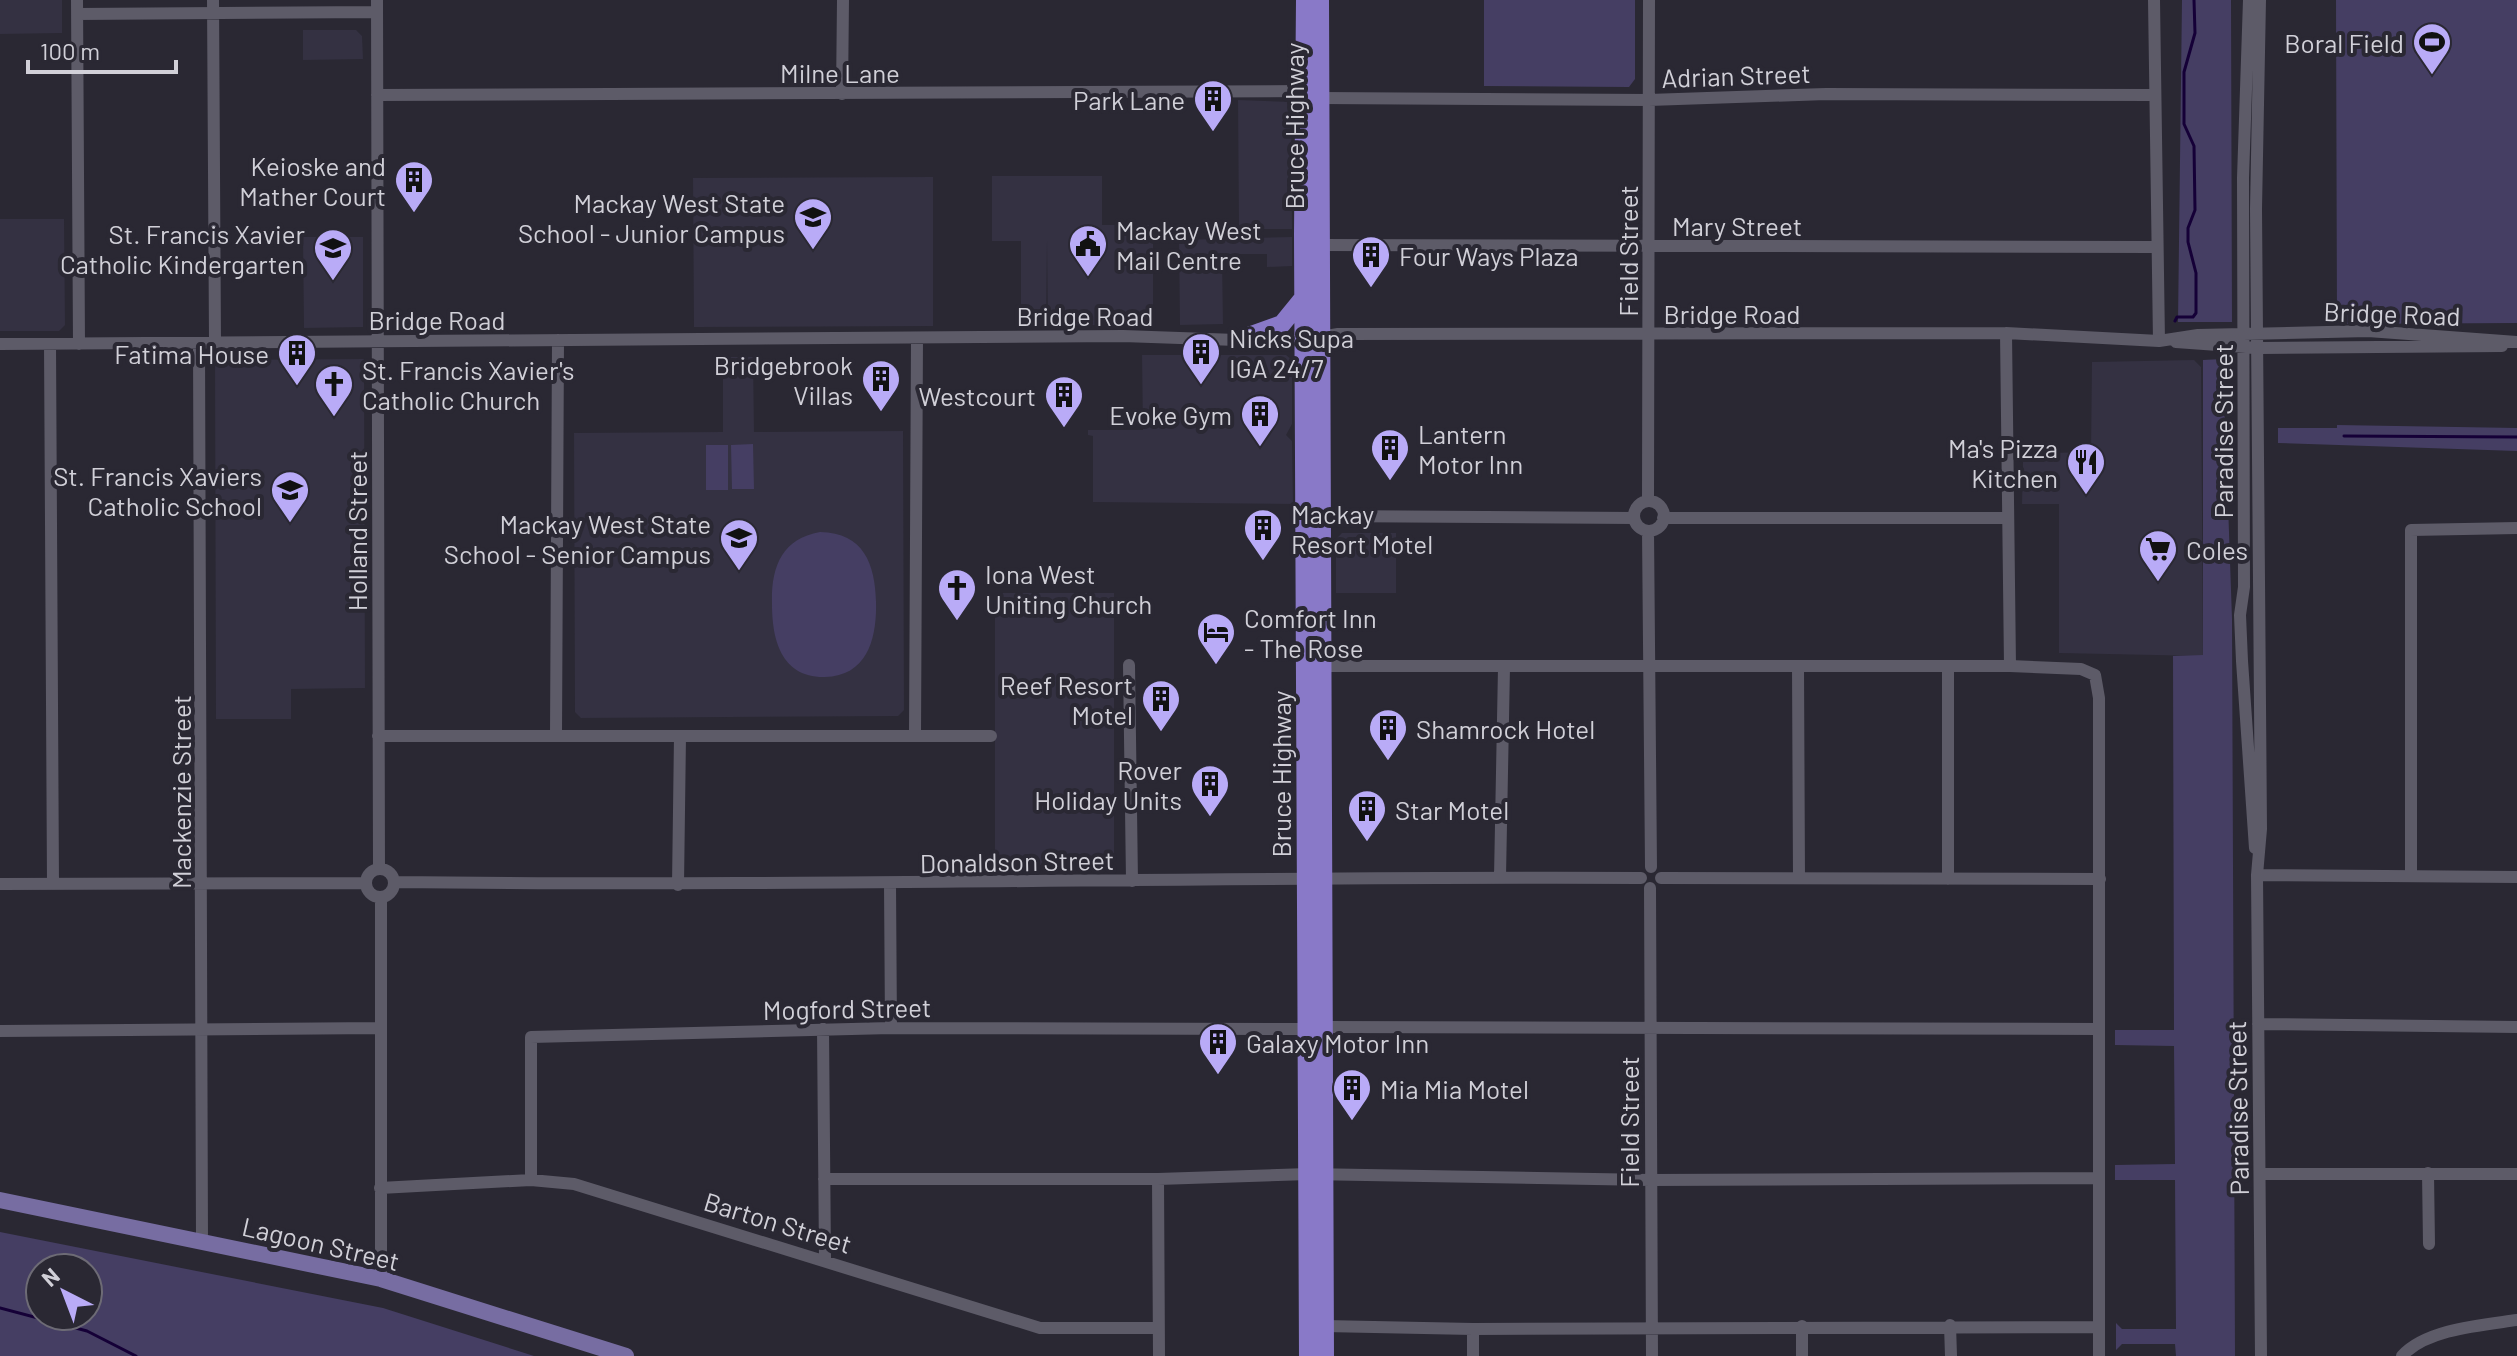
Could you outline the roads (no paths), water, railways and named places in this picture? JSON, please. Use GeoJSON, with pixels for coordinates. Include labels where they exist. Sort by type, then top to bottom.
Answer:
{"type":"FeatureCollection","features":[{"type":"Feature","properties":{"kind":"highway","name":"Bruce Highway"},"geometry":{"type":"LineString","coordinates":[[1305,0],[1318,245],[1313,338],[1315,1028],[1316,1176],[1325,1356]]}},
{"type":"Feature","properties":{"kind":"highway","name":"Bruce Highway"},"geometry":{"type":"LineString","coordinates":[[1315,878],[1322,666],[1322,516],[1313,338],[1305,295],[1312,94],[1320,0]]}},
{"type":"Feature","properties":{"kind":"highway"},"geometry":{"type":"LineString","coordinates":[[1243,338],[1282,324],[1305,295]]}},
{"type":"Feature","properties":{"kind":"highway","name":"Bruce Highway"},"geometry":{"type":"LineString","coordinates":[[1308,1356],[1316,1176]]}},
{"type":"Feature","properties":{"kind":"main road","name":"Lagoon Street"},"geometry":{"type":"LineString","coordinates":[[0,1200],[381,1279],[626,1356]]}},
{"type":"Feature","properties":{"kind":"street"},"geometry":{"type":"LineString","coordinates":[[77,0],[79,344]]}},
{"type":"Feature","properties":{"kind":"street"},"geometry":{"type":"LineString","coordinates":[[842,94],[843,0]]}},
{"type":"Feature","properties":{"kind":"street","name":"Field Street"},"geometry":{"type":"LineString","coordinates":[[1648,501],[1649,0]]}},
{"type":"Feature","properties":{"kind":"street"},"geometry":{"type":"LineString","coordinates":[[2154,0],[2155,247],[2164,341]]}},
{"type":"Feature","properties":{"kind":"street","name":"Paradise Street"},"geometry":{"type":"LineString","coordinates":[[2249,0],[2243,178],[2241,645],[2251,819],[2258,860]]}},
{"type":"Feature","properties":{"kind":"street","name":"Paradise Street"},"geometry":{"type":"LineString","coordinates":[[2260,0],[2256,209],[2259,341],[2257,515],[2261,829],[2257,875],[2261,1356]]}},
{"type":"Feature","properties":{"kind":"street"},"geometry":{"type":"LineString","coordinates":[[77,14],[213,7],[377,6]]}},
{"type":"Feature","properties":{"kind":"street","name":"Holland Street"},"geometry":{"type":"LineString","coordinates":[[377,6],[379,869]]}},
{"type":"Feature","properties":{"kind":"street"},"geometry":{"type":"LineString","coordinates":[[213,7],[215,342]]}},
{"type":"Feature","properties":{"kind":"street","name":"Milne Lane"},"geometry":{"type":"LineString","coordinates":[[377,95],[1312,94]]}},
{"type":"Feature","properties":{"kind":"street","name":"Adrian Street"},"geometry":{"type":"LineString","coordinates":[[1312,94],[1649,100],[1841,94],[2154,95]]}},
{"type":"Feature","properties":{"kind":"street","name":"Mary Street"},"geometry":{"type":"LineString","coordinates":[[1318,245],[2155,247]]}},
{"type":"Feature","properties":{"kind":"street","name":"Bridge Road"},"geometry":{"type":"LineString","coordinates":[[0,344],[2006,333],[2164,341],[2198,335],[2259,341],[2368,331],[2517,343]]}},
{"type":"Feature","properties":{"kind":"street"},"geometry":{"type":"LineString","coordinates":[[2006,333],[2010,666]]}},
{"type":"Feature","properties":{"kind":"street"},"geometry":{"type":"LineString","coordinates":[[915,736],[917,339]]}},
{"type":"Feature","properties":{"kind":"street"},"geometry":{"type":"LineString","coordinates":[[556,735],[558,340]]}},
{"type":"Feature","properties":{"kind":"street","name":"Mackenzie Street"},"geometry":{"type":"LineString","coordinates":[[199,343],[202,1241]]}},
{"type":"Feature","properties":{"kind":"street"},"geometry":{"type":"LineString","coordinates":[[50,344],[53,884]]}},
{"type":"Feature","properties":{"kind":"street"},"geometry":{"type":"LineString","coordinates":[[1648,501],[1660,506],[1663,518],[1658,527],[1648,531],[1638,526],[1634,518],[1638,505],[1648,501]]}},
{"type":"Feature","properties":{"kind":"street"},"geometry":{"type":"LineString","coordinates":[[1322,516],[1634,518]]}},
{"type":"Feature","properties":{"kind":"street"},"geometry":{"type":"LineString","coordinates":[[1663,518],[2008,518]]}},
{"type":"Feature","properties":{"kind":"street"},"geometry":{"type":"LineString","coordinates":[[2411,874],[2411,530],[2517,528]]}},
{"type":"Feature","properties":{"kind":"street"},"geometry":{"type":"LineString","coordinates":[[1648,531],[1651,867]]}},
{"type":"Feature","properties":{"kind":"street"},"geometry":{"type":"LineString","coordinates":[[1129,665],[1132,881]]}},
{"type":"Feature","properties":{"kind":"street"},"geometry":{"type":"LineString","coordinates":[[1322,666],[2010,666],[2081,669],[2095,675],[2099,698],[2099,1356]]}},
{"type":"Feature","properties":{"kind":"street"},"geometry":{"type":"LineString","coordinates":[[1798,666],[1799,878]]}},
{"type":"Feature","properties":{"kind":"street"},"geometry":{"type":"LineString","coordinates":[[1500,877],[1504,667]]}},
{"type":"Feature","properties":{"kind":"street"},"geometry":{"type":"LineString","coordinates":[[1948,668],[1948,879]]}},
{"type":"Feature","properties":{"kind":"street"},"geometry":{"type":"LineString","coordinates":[[378,736],[991,736]]}},
{"type":"Feature","properties":{"kind":"street"},"geometry":{"type":"LineString","coordinates":[[678,885],[680,736]]}},
{"type":"Feature","properties":{"kind":"street"},"geometry":{"type":"LineString","coordinates":[[1651,867],[1658,870],[1661,878],[1658,885],[1645,883],[1643,872],[1651,867]]}},
{"type":"Feature","properties":{"kind":"street"},"geometry":{"type":"LineString","coordinates":[[379,869],[390,874],[394,882],[391,892],[381,897],[369,893],[366,883],[370,873],[379,869]]}},
{"type":"Feature","properties":{"kind":"street"},"geometry":{"type":"LineString","coordinates":[[2257,875],[2517,877]]}},
{"type":"Feature","properties":{"kind":"street","name":"Donaldson Street"},"geometry":{"type":"LineString","coordinates":[[394,882],[678,885],[1500,877],[1645,883]]}},
{"type":"Feature","properties":{"kind":"street"},"geometry":{"type":"LineString","coordinates":[[1661,878],[2100,879]]}},
{"type":"Feature","properties":{"kind":"street"},"geometry":{"type":"LineString","coordinates":[[0,884],[366,883]]}},
{"type":"Feature","properties":{"kind":"street","name":"Field Street"},"geometry":{"type":"LineString","coordinates":[[1645,883],[1651,1027],[1652,1356]]}},
{"type":"Feature","properties":{"kind":"street"},"geometry":{"type":"LineString","coordinates":[[890,884],[891,1028]]}},
{"type":"Feature","properties":{"kind":"street"},"geometry":{"type":"LineString","coordinates":[[381,897],[381,1279]]}},
{"type":"Feature","properties":{"kind":"street"},"geometry":{"type":"LineString","coordinates":[[2258,1024],[2517,1027]]}},
{"type":"Feature","properties":{"kind":"street"},"geometry":{"type":"LineString","coordinates":[[0,1031],[380,1028]]}},
{"type":"Feature","properties":{"kind":"street","name":"Mogford Street"},"geometry":{"type":"LineString","coordinates":[[531,1180],[531,1037],[891,1028],[2099,1029]]}},
{"type":"Feature","properties":{"kind":"street"},"geometry":{"type":"LineString","coordinates":[[823,1029],[825,1259]]}},
{"type":"Feature","properties":{"kind":"street"},"geometry":{"type":"LineString","coordinates":[[2428,1173],[2429,1244]]}},
{"type":"Feature","properties":{"kind":"street"},"geometry":{"type":"LineString","coordinates":[[2261,1174],[2517,1174]]}},
{"type":"Feature","properties":{"kind":"street"},"geometry":{"type":"LineString","coordinates":[[824,1179],[1316,1176],[1650,1180],[2099,1178]]}},
{"type":"Feature","properties":{"kind":"street"},"geometry":{"type":"LineString","coordinates":[[1158,1179],[1159,1356]]}},
{"type":"Feature","properties":{"kind":"street","name":"Barton Street"},"geometry":{"type":"LineString","coordinates":[[380,1188],[531,1180],[574,1184],[609,1192],[1040,1328],[1158,1328]]}},
{"type":"Feature","properties":{"kind":"street"},"geometry":{"type":"LineString","coordinates":[[2402,1356],[2410,1347],[2443,1334],[2517,1320]]}},
{"type":"Feature","properties":{"kind":"street"},"geometry":{"type":"LineString","coordinates":[[1324,1326],[1473,1329],[1950,1325],[2099,1327]]}},
{"type":"Feature","properties":{"kind":"street"},"geometry":{"type":"LineString","coordinates":[[1950,1325],[1951,1356]]}},
{"type":"Feature","properties":{"kind":"street"},"geometry":{"type":"LineString","coordinates":[[1802,1326],[1802,1356]]}},
{"type":"Feature","properties":{"kind":"street"},"geometry":{"type":"LineString","coordinates":[[1473,1329],[1473,1356]]}},
{"type":"Feature","properties":{"kind":"waterway"},"geometry":{"type":"LineString","coordinates":[[2175,321],[2177,317],[2193,317],[2196,313],[2196,273],[2188,242],[2188,228],[2195,210],[2194,146],[2184,124],[2184,72],[2195,33],[2194,0]]}},
{"type":"Feature","properties":{"kind":"waterway"},"geometry":{"type":"LineString","coordinates":[[2344,436],[2517,437]]}},
{"type":"Feature","properties":{"kind":"waterway"},"geometry":{"type":"LineString","coordinates":[[0,1308],[87,1331],[136,1356]]}},
{"type":"Feature","properties":{"kind":"place","name":"Boral Field"},"geometry":{"type":"Point","coordinates":[2432,76]}},
{"type":"Feature","properties":{"kind":"place","name":"Park Lane"},"geometry":{"type":"Point","coordinates":[1213,133]}},
{"type":"Feature","properties":{"kind":"place","name":"Keioske and Mather Court"},"geometry":{"type":"Point","coordinates":[414,214]}},
{"type":"Feature","properties":{"kind":"place","name":"Mackay West State School - Junior Campus"},"geometry":{"type":"Point","coordinates":[813,251]}},
{"type":"Feature","properties":{"kind":"place","name":"Mackay West Mail Centre"},"geometry":{"type":"Point","coordinates":[1088,278]}},
{"type":"Feature","properties":{"kind":"place","name":"St. Francis Xavier Catholic Kindergarten"},"geometry":{"type":"Point","coordinates":[333,282]}},
{"type":"Feature","properties":{"kind":"place","name":"Four Ways Plaza"},"geometry":{"type":"Point","coordinates":[1371,289]}},
{"type":"Feature","properties":{"kind":"place","name":"Nicks Supa IGA 24/7"},"geometry":{"type":"Point","coordinates":[1201,386]}},
{"type":"Feature","properties":{"kind":"place","name":"Fatima House"},"geometry":{"type":"Point","coordinates":[297,387]}},
{"type":"Feature","properties":{"kind":"place","name":"Bridgebrook Villas"},"geometry":{"type":"Point","coordinates":[881,413]}},
{"type":"Feature","properties":{"kind":"place","name":"St. Francis Xavier's Catholic Church"},"geometry":{"type":"Point","coordinates":[334,418]}},
{"type":"Feature","properties":{"kind":"place","name":"Westcourt"},"geometry":{"type":"Point","coordinates":[1064,429]}},
{"type":"Feature","properties":{"kind":"place","name":"Evoke Gym"},"geometry":{"type":"Point","coordinates":[1260,448]}},
{"type":"Feature","properties":{"kind":"place","name":"Lantern Motor Inn"},"geometry":{"type":"Point","coordinates":[1390,482]}},
{"type":"Feature","properties":{"kind":"place","name":"Ma's Pizza Kitchen"},"geometry":{"type":"Point","coordinates":[2086,496]}},
{"type":"Feature","properties":{"kind":"place","name":"St. Francis Xaviers Catholic School"},"geometry":{"type":"Point","coordinates":[290,524]}},
{"type":"Feature","properties":{"kind":"place","name":"Mackay Resort Motel"},"geometry":{"type":"Point","coordinates":[1263,562]}},
{"type":"Feature","properties":{"kind":"place","name":"Mackay West State School - Senior Campus"},"geometry":{"type":"Point","coordinates":[739,572]}},
{"type":"Feature","properties":{"kind":"place","name":"Coles"},"geometry":{"type":"Point","coordinates":[2158,583]}},
{"type":"Feature","properties":{"kind":"place","name":"Iona West Uniting Church"},"geometry":{"type":"Point","coordinates":[957,622]}},
{"type":"Feature","properties":{"kind":"place","name":"Comfort Inn - The Rose"},"geometry":{"type":"Point","coordinates":[1216,666]}},
{"type":"Feature","properties":{"kind":"place","name":"Reef Resort Motel"},"geometry":{"type":"Point","coordinates":[1161,733]}},
{"type":"Feature","properties":{"kind":"place","name":"Shamrock Hotel"},"geometry":{"type":"Point","coordinates":[1388,762]}},
{"type":"Feature","properties":{"kind":"place","name":"Rover Holiday Units"},"geometry":{"type":"Point","coordinates":[1210,818]}},
{"type":"Feature","properties":{"kind":"place","name":"Star Motel"},"geometry":{"type":"Point","coordinates":[1367,843]}},
{"type":"Feature","properties":{"kind":"place","name":"Galaxy Motor Inn"},"geometry":{"type":"Point","coordinates":[1218,1076]}},
{"type":"Feature","properties":{"kind":"place","name":"Mia Mia Motel"},"geometry":{"type":"Point","coordinates":[1352,1122]}}]}
